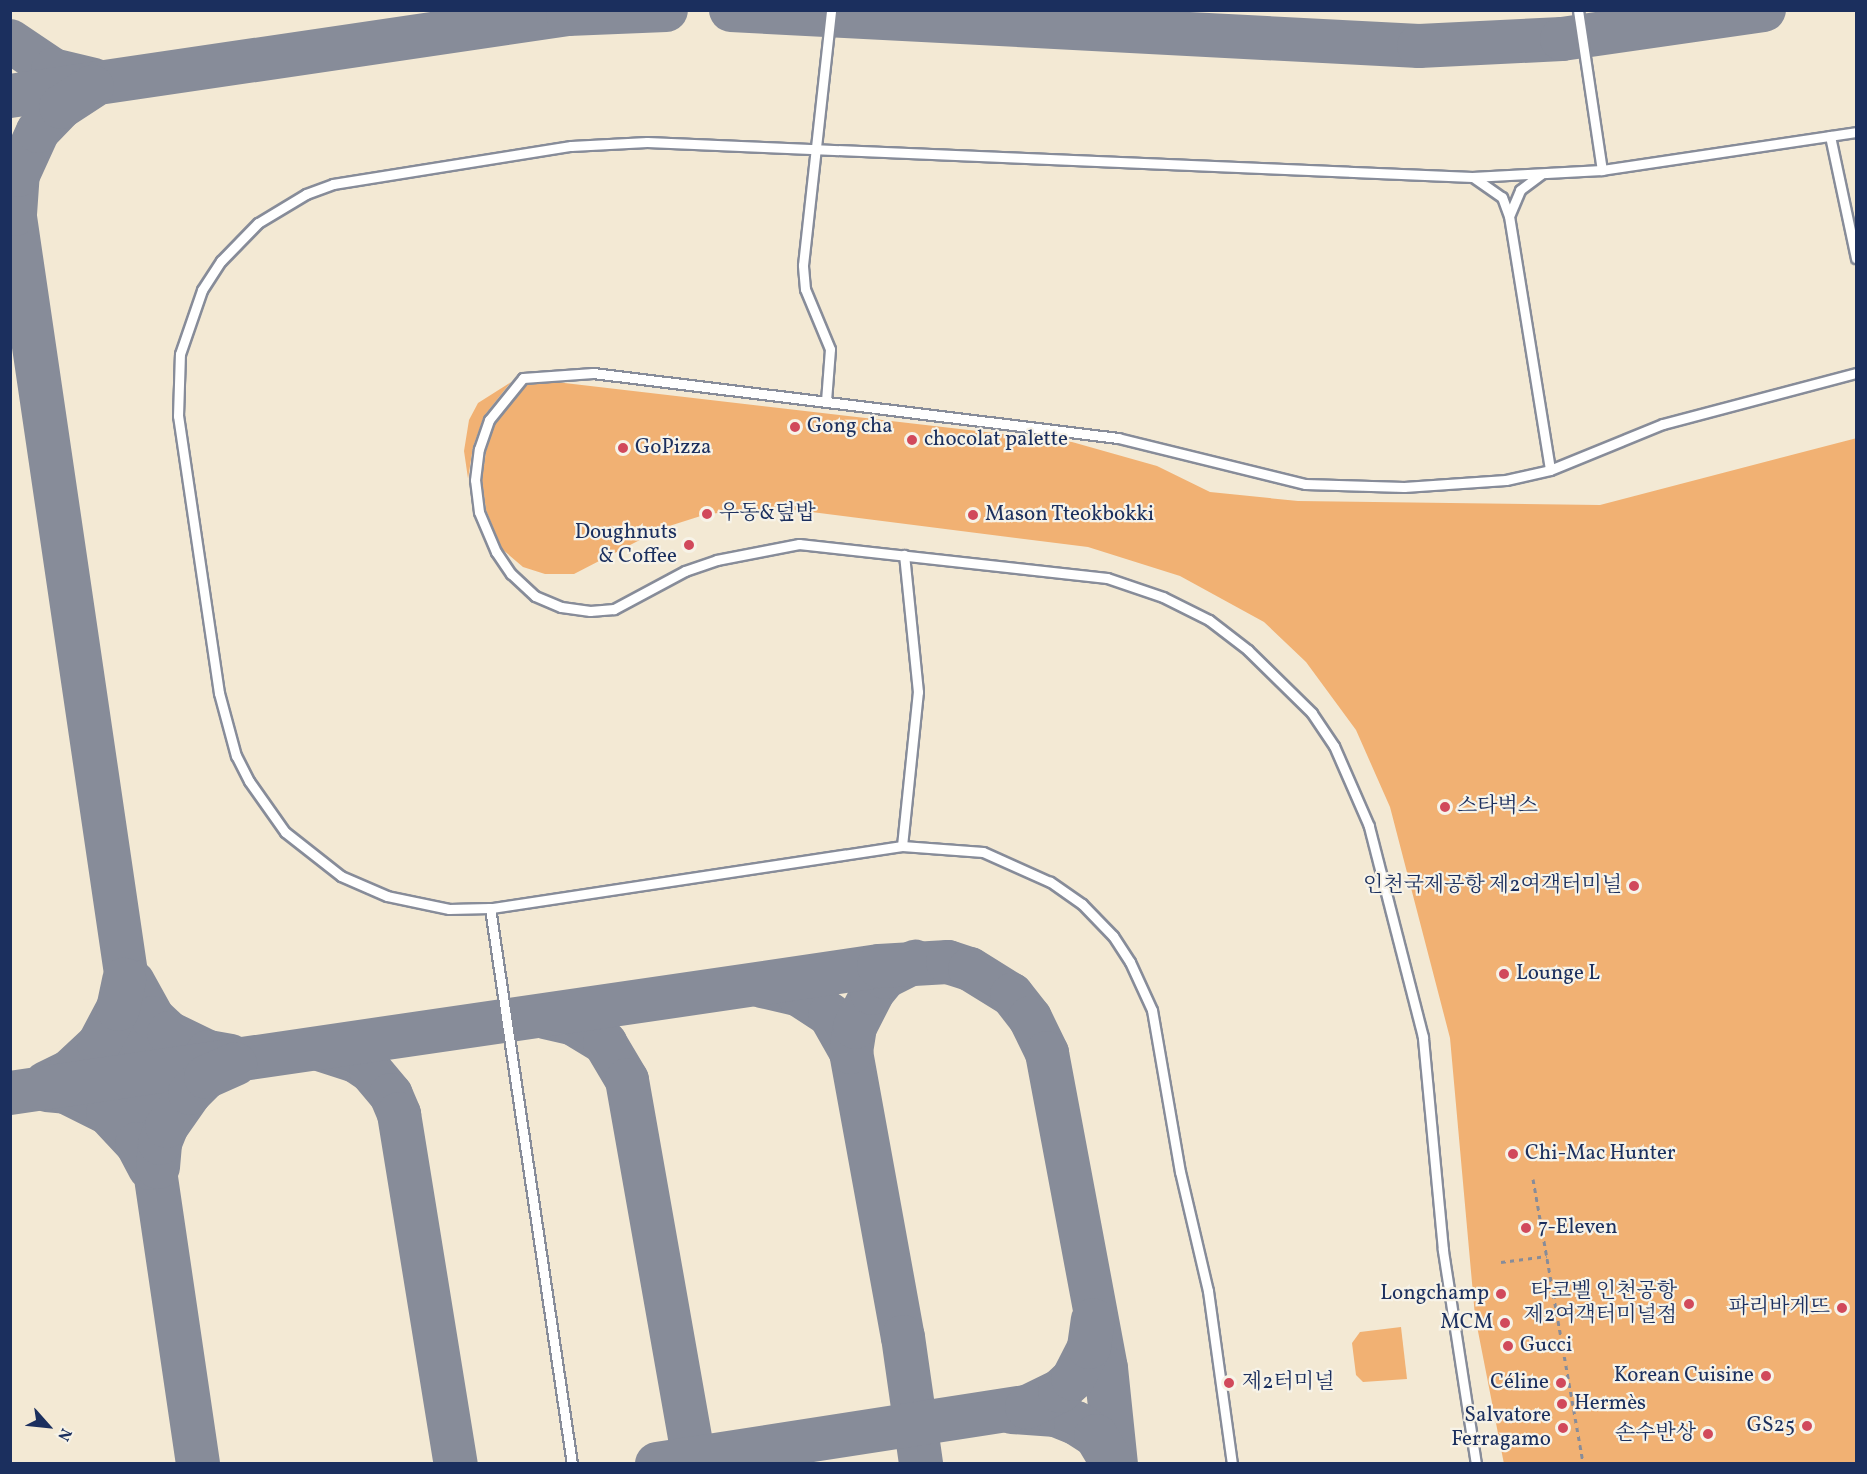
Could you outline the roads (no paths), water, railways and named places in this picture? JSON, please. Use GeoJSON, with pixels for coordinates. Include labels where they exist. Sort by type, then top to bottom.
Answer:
{"type":"FeatureCollection","features":[{"type":"Feature","properties":{"kind":"lane"},"geometry":{"type":"LineString","coordinates":[[826,401],[830,349],[805,289],[803,265],[831,10]]}},
{"type":"Feature","properties":{"kind":"lane"},"geometry":{"type":"LineString","coordinates":[[1578,10],[1602,170]]}},
{"type":"Feature","properties":{"kind":"lane"},"geometry":{"type":"LineString","coordinates":[[1232,1464],[1208,1291],[1180,1172],[1152,1010],[1130,962],[1082,904],[1018,865],[954,847],[902,846],[490,908],[449,909],[413,903],[341,876],[285,832],[249,781],[236,756],[219,693],[178,416],[180,354],[194,310],[211,275],[247,232],[277,209],[333,183],[571,146],[647,142],[1472,177],[1602,170],[1857,132]]}},
{"type":"Feature","properties":{"kind":"lane"},"geometry":{"type":"LineString","coordinates":[[1830,136],[1857,258]]}},
{"type":"Feature","properties":{"kind":"lane"},"geometry":{"type":"LineString","coordinates":[[1509,216],[1520,190],[1542,174]]}},
{"type":"Feature","properties":{"kind":"lane"},"geometry":{"type":"LineString","coordinates":[[1472,177],[1496,191],[1509,216],[1550,470]]}},
{"type":"Feature","properties":{"kind":"lane"},"geometry":{"type":"LineString","coordinates":[[1476,1464],[1443,1250],[1424,1037],[1370,826],[1334,746],[1312,713],[1248,650],[1209,620],[1163,597],[1107,578],[799,544],[745,552],[685,571],[614,609],[590,611],[561,607],[535,596],[511,574],[496,552],[479,512],[475,480],[479,449],[489,420],[523,378],[559,372],[592,373],[1118,438],[1305,484],[1404,487],[1506,480],[1550,470],[1663,424],[1857,373]]}},
{"type":"Feature","properties":{"kind":"lane"},"geometry":{"type":"LineString","coordinates":[[902,846],[918,692],[904,555]]}},
{"type":"Feature","properties":{"kind":"lane"},"geometry":{"type":"LineString","coordinates":[[490,908],[572,1464]]}},
{"type":"Feature","properties":{"kind":"place","name":"Gong cha"},"geometry":{"type":"Point","coordinates":[795,427]}},
{"type":"Feature","properties":{"kind":"place","name":"chocolat palette"},"geometry":{"type":"Point","coordinates":[912,440]}},
{"type":"Feature","properties":{"kind":"place","name":"GoPizza"},"geometry":{"type":"Point","coordinates":[623,448]}},
{"type":"Feature","properties":{"kind":"place","name":"우동&덮밥"},"geometry":{"type":"Point","coordinates":[707,514]}},
{"type":"Feature","properties":{"kind":"place","name":"Mason Tteokbokki"},"geometry":{"type":"Point","coordinates":[973,515]}},
{"type":"Feature","properties":{"kind":"place","name":"Doughnuts & Coffee"},"geometry":{"type":"Point","coordinates":[689,545]}},
{"type":"Feature","properties":{"kind":"place","name":"스타벅스"},"geometry":{"type":"Point","coordinates":[1445,807]}},
{"type":"Feature","properties":{"kind":"place","name":"인천국제공항 제2여객터미널"},"geometry":{"type":"Point","coordinates":[1634,886]}},
{"type":"Feature","properties":{"kind":"place","name":"Lounge L"},"geometry":{"type":"Point","coordinates":[1504,974]}},
{"type":"Feature","properties":{"kind":"place","name":"Chi-Mac Hunter"},"geometry":{"type":"Point","coordinates":[1513,1154]}},
{"type":"Feature","properties":{"kind":"place","name":"7-Eleven"},"geometry":{"type":"Point","coordinates":[1526,1228]}},
{"type":"Feature","properties":{"kind":"place","name":"Longchamp"},"geometry":{"type":"Point","coordinates":[1501,1294]}},
{"type":"Feature","properties":{"kind":"place","name":"타코벨 인천공항 제2여객터미널점"},"geometry":{"type":"Point","coordinates":[1689,1304]}},
{"type":"Feature","properties":{"kind":"place","name":"파리바게뜨"},"geometry":{"type":"Point","coordinates":[1842,1308]}},
{"type":"Feature","properties":{"kind":"place","name":"MCM"},"geometry":{"type":"Point","coordinates":[1505,1323]}},
{"type":"Feature","properties":{"kind":"place","name":"Gucci"},"geometry":{"type":"Point","coordinates":[1508,1346]}},
{"type":"Feature","properties":{"kind":"place","name":"Korean Cuisine"},"geometry":{"type":"Point","coordinates":[1766,1376]}},
{"type":"Feature","properties":{"kind":"place","name":"제2터미널"},"geometry":{"type":"Point","coordinates":[1229,1383]}},
{"type":"Feature","properties":{"kind":"place","name":"Céline"},"geometry":{"type":"Point","coordinates":[1561,1383]}},
{"type":"Feature","properties":{"kind":"place","name":"Hermès"},"geometry":{"type":"Point","coordinates":[1562,1404]}},
{"type":"Feature","properties":{"kind":"place","name":"GS25"},"geometry":{"type":"Point","coordinates":[1807,1426]}},
{"type":"Feature","properties":{"kind":"place","name":"Salvatore Ferragamo"},"geometry":{"type":"Point","coordinates":[1563,1428]}},
{"type":"Feature","properties":{"kind":"place","name":"손수반상"},"geometry":{"type":"Point","coordinates":[1708,1434]}}]}
